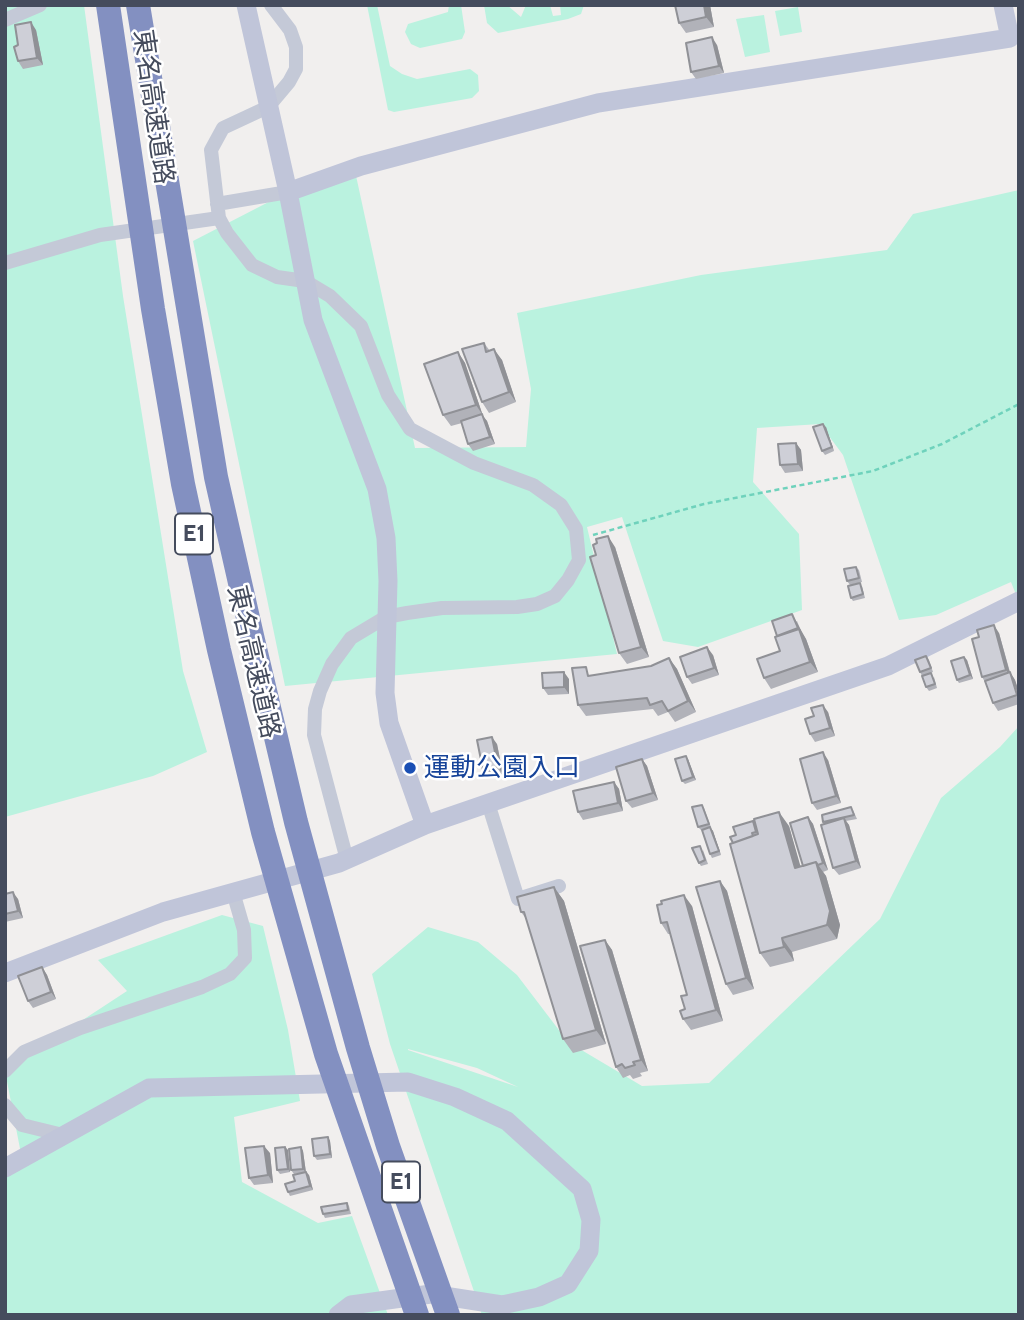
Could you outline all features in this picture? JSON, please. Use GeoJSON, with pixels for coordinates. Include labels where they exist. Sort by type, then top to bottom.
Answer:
{"type":"FeatureCollection","features":[{"type":"Feature","properties":{"kind":"highway","name":"東名高速道路"},"geometry":{"type":"LineString","coordinates":[[108,5],[153,309],[186,497],[219,650],[263,832],[326,1054],[417,1315]]}},
{"type":"Feature","properties":{"kind":"highway","name":"東名高速道路"},"geometry":{"type":"LineString","coordinates":[[138,5],[216,477],[296,822],[388,1146],[448,1315]]}},
{"type":"Feature","properties":{"kind":"street"},"geometry":{"type":"LineString","coordinates":[[5,20],[40,5]]}},
{"type":"Feature","properties":{"kind":"street"},"geometry":{"type":"LineString","coordinates":[[246,5],[288,192],[313,320],[377,489],[386,538],[385,693],[389,723],[425,825]]}},
{"type":"Feature","properties":{"kind":"street"},"geometry":{"type":"LineString","coordinates":[[271,5],[290,30],[296,47],[296,69],[268,107],[223,128],[211,150],[215,214],[252,265],[277,277],[305,281],[330,296],[361,326],[388,395],[410,429],[474,463],[533,485],[561,505],[576,529],[579,560],[555,596],[537,604],[517,607],[442,608],[386,617],[351,638],[332,664],[314,709],[314,735],[343,861]]}},
{"type":"Feature","properties":{"kind":"street"},"geometry":{"type":"LineString","coordinates":[[5,263],[100,235],[215,214],[361,166],[598,103],[1014,39],[1003,5]]}},
{"type":"Feature","properties":{"kind":"street"},"geometry":{"type":"LineString","coordinates":[[5,973],[163,912],[343,861],[425,825],[888,666],[1019,601]]}},
{"type":"Feature","properties":{"kind":"street"},"geometry":{"type":"LineString","coordinates":[[488,803],[518,899],[559,887]]}},
{"type":"Feature","properties":{"kind":"street"},"geometry":{"type":"LineString","coordinates":[[5,1071],[24,1052],[80,1028],[202,988],[230,974],[245,958],[239,890]]}},
{"type":"Feature","properties":{"kind":"street"},"geometry":{"type":"LineString","coordinates":[[5,1168],[149,1088],[408,1082],[455,1097],[507,1121],[582,1189],[591,1220],[589,1251],[568,1284],[539,1297],[502,1305],[430,1294],[351,1305],[338,1315]]}},
{"type":"Feature","properties":{"kind":"street"},"geometry":{"type":"LineString","coordinates":[[5,1105],[22,1125],[63,1135]]}},
{"type":"Feature","properties":{"kind":"path"},"geometry":{"type":"LineString","coordinates":[[577,540],[704,504],[873,471],[942,444],[1019,404]]}},
{"type":"Feature","properties":{"kind":"green space"},"geometry":{"type":"Polygon","coordinates":[[[5,5],[84,5],[123,296],[183,671],[207,752],[153,776],[5,817],[5,5]]]}},
{"type":"Feature","properties":{"kind":"green space"},"geometry":{"type":"Polygon","coordinates":[[[367,5],[377,5],[390,66],[417,79],[470,69],[478,75],[479,91],[472,98],[394,112],[388,110],[367,5]]]}},
{"type":"Feature","properties":{"kind":"green space"},"geometry":{"type":"Polygon","coordinates":[[[449,5],[461,5],[465,32],[462,39],[420,48],[411,44],[405,32],[408,24],[448,12],[449,5]]]}},
{"type":"Feature","properties":{"kind":"green space"},"geometry":{"type":"Polygon","coordinates":[[[484,5],[507,5],[521,17],[526,5],[550,5],[553,16],[561,15],[560,5],[584,5],[581,14],[568,19],[498,33],[487,23],[484,5]]]}},
{"type":"Feature","properties":{"kind":"green space"},"geometry":{"type":"Polygon","coordinates":[[[798,7],[802,32],[780,36],[775,11],[798,7]]]}},
{"type":"Feature","properties":{"kind":"green space"},"geometry":{"type":"Polygon","coordinates":[[[764,15],[770,52],[745,57],[736,19],[764,15]]]}},
{"type":"Feature","properties":{"kind":"green space"},"geometry":{"type":"Polygon","coordinates":[[[355,171],[415,448],[526,447],[531,389],[517,313],[701,275],[887,250],[913,214],[1019,190],[1019,602],[1011,582],[936,615],[899,620],[843,455],[820,424],[757,428],[753,482],[799,534],[802,610],[698,647],[663,641],[622,517],[587,527],[617,654],[285,686],[193,241],[288,192],[355,171]]]}},
{"type":"Feature","properties":{"kind":"green space"},"geometry":{"type":"Polygon","coordinates":[[[1019,726],[1019,1315],[482,1315],[390,1044],[372,974],[428,927],[478,942],[517,975],[568,1042],[642,1086],[709,1083],[880,919],[941,798],[1000,747],[1019,726]],[[408,1049],[518,1087],[477,1068],[408,1049]]]}},
{"type":"Feature","properties":{"kind":"green space"},"geometry":{"type":"Polygon","coordinates":[[[222,915],[263,926],[288,1030],[300,1101],[234,1117],[242,1182],[318,1223],[352,1216],[388,1315],[5,1315],[5,1174],[22,1159],[5,1071],[127,991],[98,960],[222,915]]]}},
{"type":"Feature","properties":{"kind":"building"},"geometry":{"type":"Polygon","coordinates":[[[675,5],[704,5],[706,17],[679,23],[675,5]]]}},
{"type":"Feature","properties":{"kind":"building"},"geometry":{"type":"Polygon","coordinates":[[[31,22],[37,58],[18,61],[14,47],[18,45],[15,25],[31,22]]]}},
{"type":"Feature","properties":{"kind":"building"},"geometry":{"type":"Polygon","coordinates":[[[712,37],[719,66],[691,72],[686,43],[712,37]]]}},
{"type":"Feature","properties":{"kind":"building"},"geometry":{"type":"Polygon","coordinates":[[[484,343],[486,352],[494,349],[509,392],[482,402],[462,349],[484,343]]]}},
{"type":"Feature","properties":{"kind":"building"},"geometry":{"type":"Polygon","coordinates":[[[458,352],[476,405],[443,415],[424,364],[458,352]]]}},
{"type":"Feature","properties":{"kind":"building"},"geometry":{"type":"Polygon","coordinates":[[[482,414],[490,437],[468,444],[461,421],[482,414]]]}},
{"type":"Feature","properties":{"kind":"building"},"geometry":{"type":"Polygon","coordinates":[[[823,424],[832,447],[822,451],[813,427],[823,424]]]}},
{"type":"Feature","properties":{"kind":"building"},"geometry":{"type":"Polygon","coordinates":[[[796,443],[798,464],[780,465],[778,444],[796,443]]]}},
{"type":"Feature","properties":{"kind":"building"},"geometry":{"type":"Polygon","coordinates":[[[608,536],[641,647],[619,653],[590,557],[596,555],[593,545],[597,543],[596,539],[608,536]]]}},
{"type":"Feature","properties":{"kind":"building"},"geometry":{"type":"Polygon","coordinates":[[[856,567],[859,578],[847,581],[844,569],[856,567]]]}},
{"type":"Feature","properties":{"kind":"building"},"geometry":{"type":"Polygon","coordinates":[[[860,583],[863,594],[851,598],[848,586],[860,583]]]}},
{"type":"Feature","properties":{"kind":"building"},"geometry":{"type":"Polygon","coordinates":[[[792,614],[798,628],[777,636],[772,621],[792,614]]]}},
{"type":"Feature","properties":{"kind":"building"},"geometry":{"type":"Polygon","coordinates":[[[994,625],[1006,670],[982,677],[972,639],[979,637],[977,630],[994,625]]]}},
{"type":"Feature","properties":{"kind":"building"},"geometry":{"type":"Polygon","coordinates":[[[799,629],[810,662],[764,678],[757,659],[780,651],[775,637],[799,629]]]}},
{"type":"Feature","properties":{"kind":"building"},"geometry":{"type":"Polygon","coordinates":[[[707,647],[714,668],[687,677],[680,657],[707,647]]]}},
{"type":"Feature","properties":{"kind":"building"},"geometry":{"type":"Polygon","coordinates":[[[926,656],[931,668],[920,672],[915,660],[926,656]]]}},
{"type":"Feature","properties":{"kind":"building"},"geometry":{"type":"Polygon","coordinates":[[[964,657],[970,675],[957,680],[951,661],[964,657]]]}},
{"type":"Feature","properties":{"kind":"building"},"geometry":{"type":"Polygon","coordinates":[[[669,658],[688,701],[668,711],[662,701],[650,705],[647,698],[578,705],[572,668],[586,667],[588,676],[651,666],[669,658]]]}},
{"type":"Feature","properties":{"kind":"building"},"geometry":{"type":"Polygon","coordinates":[[[564,672],[564,687],[543,688],[542,673],[564,672]]]}},
{"type":"Feature","properties":{"kind":"building"},"geometry":{"type":"Polygon","coordinates":[[[1010,672],[1017,695],[993,703],[985,681],[1010,672]]]}},
{"type":"Feature","properties":{"kind":"building"},"geometry":{"type":"Polygon","coordinates":[[[931,673],[935,684],[926,687],[922,676],[931,673]]]}},
{"type":"Feature","properties":{"kind":"building"},"geometry":{"type":"Polygon","coordinates":[[[823,705],[830,728],[810,734],[805,719],[814,716],[811,708],[823,705]]]}},
{"type":"Feature","properties":{"kind":"building"},"geometry":{"type":"Polygon","coordinates":[[[492,737],[498,767],[483,770],[477,740],[492,737]]]}},
{"type":"Feature","properties":{"kind":"building"},"geometry":{"type":"Polygon","coordinates":[[[823,752],[836,796],[812,803],[800,759],[823,752]]]}},
{"type":"Feature","properties":{"kind":"building"},"geometry":{"type":"Polygon","coordinates":[[[686,756],[693,777],[682,781],[675,759],[686,756]]]}},
{"type":"Feature","properties":{"kind":"building"},"geometry":{"type":"Polygon","coordinates":[[[642,759],[653,793],[626,801],[616,767],[642,759]]]}},
{"type":"Feature","properties":{"kind":"building"},"geometry":{"type":"Polygon","coordinates":[[[614,782],[618,803],[578,812],[573,791],[614,782]]]}},
{"type":"Feature","properties":{"kind":"building"},"geometry":{"type":"Polygon","coordinates":[[[702,805],[709,824],[698,827],[692,807],[702,805]]]}},
{"type":"Feature","properties":{"kind":"building"},"geometry":{"type":"Polygon","coordinates":[[[851,807],[854,815],[823,822],[822,815],[851,807]]]}},
{"type":"Feature","properties":{"kind":"building"},"geometry":{"type":"Polygon","coordinates":[[[779,812],[795,868],[816,862],[830,911],[827,925],[782,938],[784,947],[760,953],[730,844],[758,834],[754,819],[779,812]]]}},
{"type":"Feature","properties":{"kind":"building"},"geometry":{"type":"Polygon","coordinates":[[[808,817],[823,863],[803,866],[790,823],[808,817]]]}},
{"type":"Feature","properties":{"kind":"building"},"geometry":{"type":"Polygon","coordinates":[[[844,818],[856,861],[833,868],[821,825],[844,818]]]}},
{"type":"Feature","properties":{"kind":"building"},"geometry":{"type":"Polygon","coordinates":[[[753,821],[756,832],[752,833],[753,836],[733,843],[730,837],[736,835],[733,827],[753,821]]]}},
{"type":"Feature","properties":{"kind":"building"},"geometry":{"type":"Polygon","coordinates":[[[710,827],[719,851],[710,854],[702,830],[710,827]]]}},
{"type":"Feature","properties":{"kind":"building"},"geometry":{"type":"Polygon","coordinates":[[[700,846],[705,860],[699,863],[692,848],[700,846]]]}},
{"type":"Feature","properties":{"kind":"building"},"geometry":{"type":"Polygon","coordinates":[[[720,881],[746,978],[726,984],[696,887],[720,881]]]}},
{"type":"Feature","properties":{"kind":"building"},"geometry":{"type":"Polygon","coordinates":[[[554,887],[596,1030],[563,1039],[517,897],[554,887]]]}},
{"type":"Feature","properties":{"kind":"building"},"geometry":{"type":"Polygon","coordinates":[[[13,892],[18,911],[5,914],[5,894],[13,892]]]}},
{"type":"Feature","properties":{"kind":"building"},"geometry":{"type":"Polygon","coordinates":[[[684,895],[716,1010],[683,1019],[680,1011],[685,1009],[681,996],[687,995],[667,922],[661,923],[657,905],[662,904],[661,901],[684,895]]]}},
{"type":"Feature","properties":{"kind":"building"},"geometry":{"type":"Polygon","coordinates":[[[605,940],[641,1060],[625,1068],[622,1064],[616,1067],[580,946],[605,940]]]}},
{"type":"Feature","properties":{"kind":"building"},"geometry":{"type":"Polygon","coordinates":[[[42,967],[51,992],[28,1001],[18,976],[42,967]]]}},
{"type":"Feature","properties":{"kind":"building"},"geometry":{"type":"Polygon","coordinates":[[[328,1137],[330,1154],[314,1156],[312,1139],[328,1137]]]}},
{"type":"Feature","properties":{"kind":"building"},"geometry":{"type":"Polygon","coordinates":[[[264,1146],[268,1175],[249,1178],[245,1148],[264,1146]]]}},
{"type":"Feature","properties":{"kind":"building"},"geometry":{"type":"Polygon","coordinates":[[[285,1147],[288,1169],[277,1170],[275,1148],[285,1147]]]}},
{"type":"Feature","properties":{"kind":"building"},"geometry":{"type":"Polygon","coordinates":[[[301,1147],[303,1169],[291,1170],[289,1149],[301,1147]]]}},
{"type":"Feature","properties":{"kind":"building"},"geometry":{"type":"Polygon","coordinates":[[[306,1172],[310,1186],[288,1192],[285,1184],[295,1181],[293,1175],[306,1172]]]}},
{"type":"Feature","properties":{"kind":"building"},"geometry":{"type":"Polygon","coordinates":[[[347,1203],[348,1210],[323,1214],[321,1207],[347,1203]]]}},
{"type":"Feature","properties":{"kind":"place","name":"運動公園入口"},"geometry":{"type":"Point","coordinates":[410,768]}}]}
